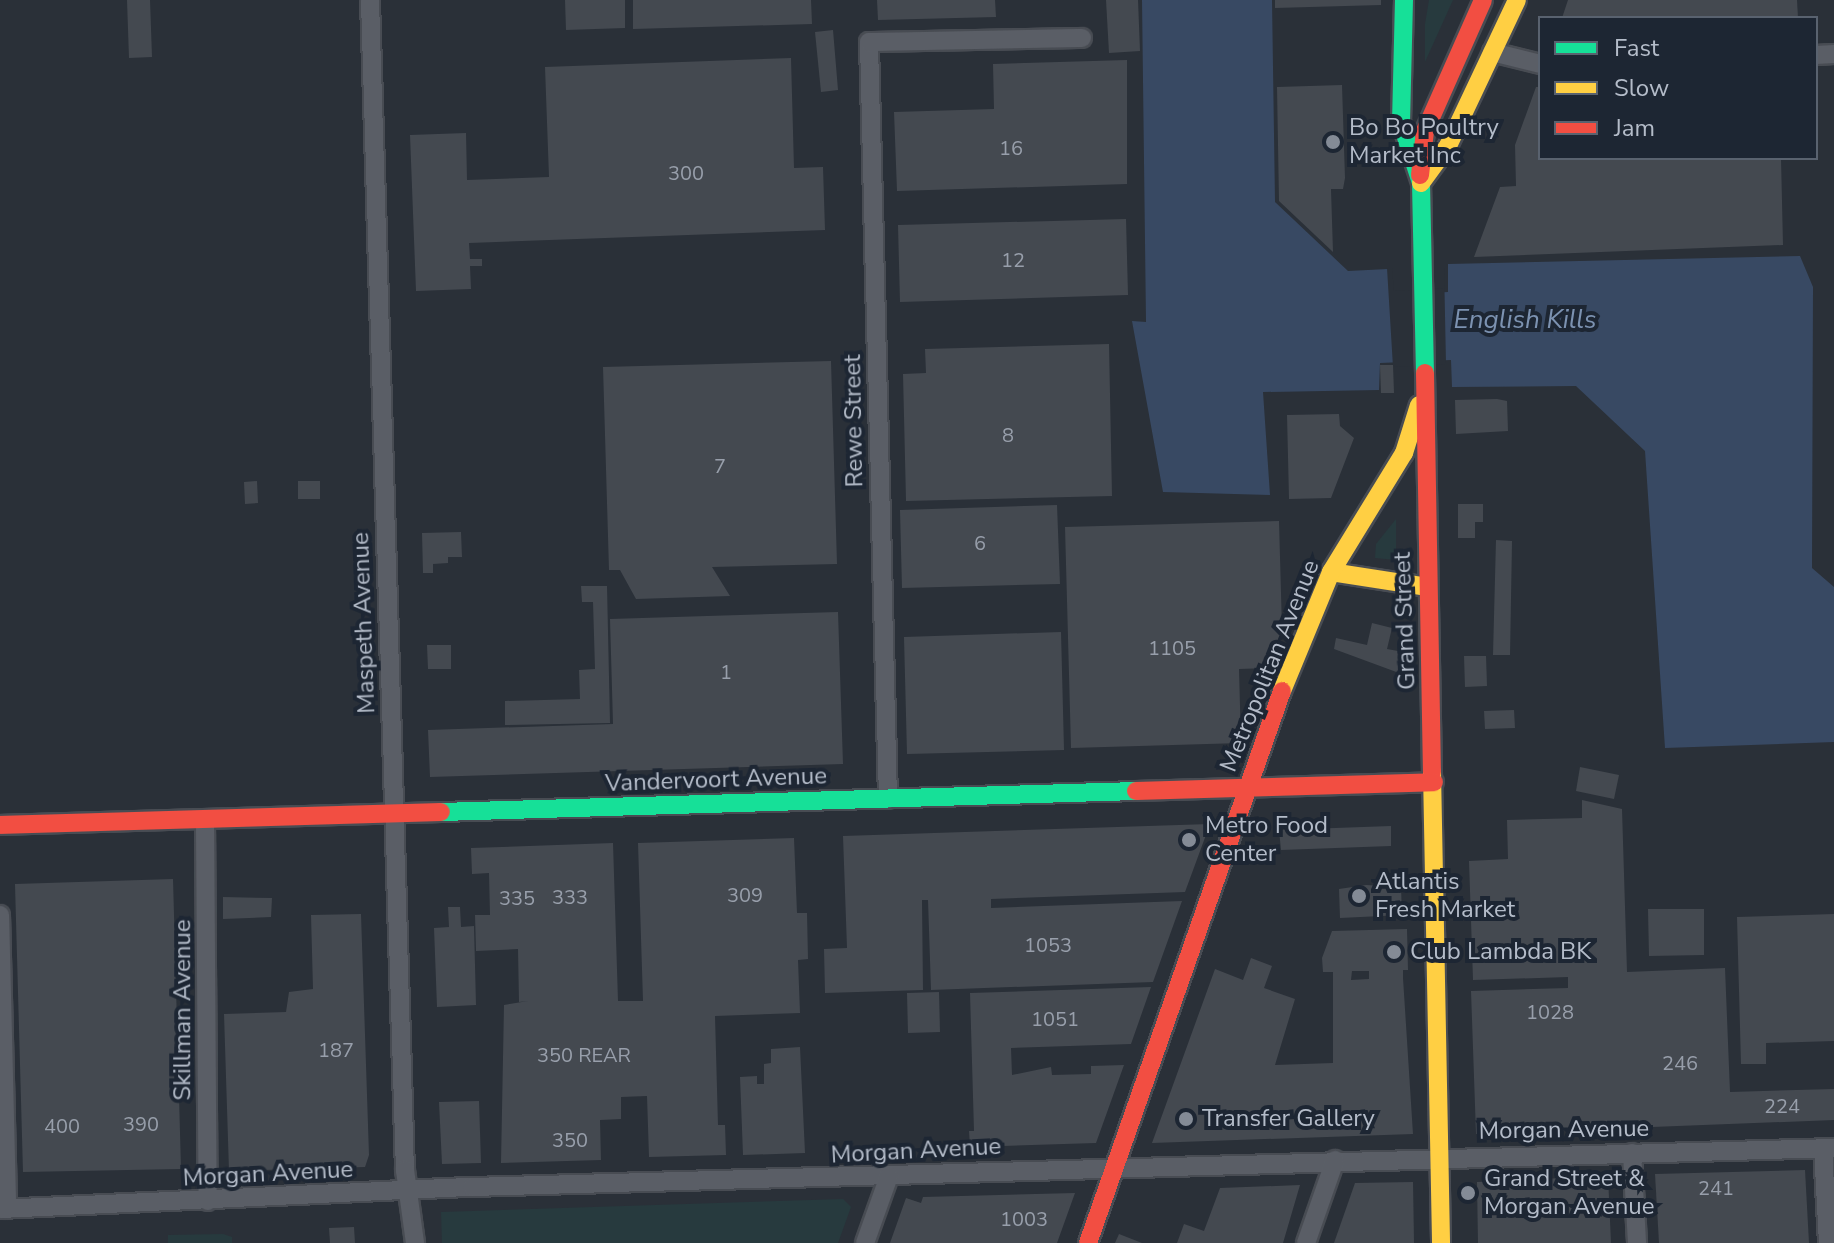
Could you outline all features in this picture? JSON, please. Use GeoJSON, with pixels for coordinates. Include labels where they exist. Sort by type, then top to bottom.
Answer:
{"type":"FeatureCollection","features":[{"type":"Feature","properties":{"kind":"main road","name":"Grand Street"},"geometry":{"type":"LineString","coordinates":[[1404,0],[1401,122],[1421,183],[1422,390],[1434,782],[1441,1243]]}},
{"type":"Feature","properties":{"kind":"main road"},"geometry":{"type":"LineString","coordinates":[[1421,183],[1425,131],[1483,0]]}},
{"type":"Feature","properties":{"kind":"main road"},"geometry":{"type":"LineString","coordinates":[[1492,52],[1484,30],[1497,0]]}},
{"type":"Feature","properties":{"kind":"main road"},"geometry":{"type":"LineString","coordinates":[[1421,183],[1448,146],[1517,0]]}},
{"type":"Feature","properties":{"kind":"main road","name":"Metropolitan Avenue"},"geometry":{"type":"LineString","coordinates":[[1088,1243],[1247,788],[1331,572],[1404,453],[1422,390]]}},
{"type":"Feature","properties":{"kind":"main road"},"geometry":{"type":"LineString","coordinates":[[1331,572],[1428,587]]}},
{"type":"Feature","properties":{"kind":"main road","name":"Vandervoort Avenue"},"geometry":{"type":"LineString","coordinates":[[0,825],[1434,782]]}},
{"type":"Feature","properties":{"kind":"street","name":"Maspeth Avenue"},"geometry":{"type":"LineString","coordinates":[[370,0],[394,814],[408,1190],[415,1243]]}},
{"type":"Feature","properties":{"kind":"street","name":"Rewe Street"},"geometry":{"type":"LineString","coordinates":[[888,799],[869,42],[1082,38]]}},
{"type":"Feature","properties":{"kind":"street"},"geometry":{"type":"LineString","coordinates":[[1492,52],[1538,64]]}},
{"type":"Feature","properties":{"kind":"street","name":"Skillman Avenue"},"geometry":{"type":"LineString","coordinates":[[205,819],[208,1201]]}},
{"type":"Feature","properties":{"kind":"street"},"geometry":{"type":"LineString","coordinates":[[0,915],[4,1209]]}},
{"type":"Feature","properties":{"kind":"street"},"geometry":{"type":"LineString","coordinates":[[1828,1243],[1829,1148]]}},
{"type":"Feature","properties":{"kind":"street","name":"Morgan Avenue"},"geometry":{"type":"LineString","coordinates":[[4,1209],[408,1190],[1335,1160],[1829,1148]]}},
{"type":"Feature","properties":{"kind":"street"},"geometry":{"type":"LineString","coordinates":[[1632,1153],[1637,1243]]}},
{"type":"Feature","properties":{"kind":"street"},"geometry":{"type":"LineString","coordinates":[[1306,1243],[1335,1160]]}},
{"type":"Feature","properties":{"kind":"street"},"geometry":{"type":"LineString","coordinates":[[865,1243],[889,1176]]}},
{"type":"Feature","properties":{"kind":"green space"},"geometry":{"type":"Polygon","coordinates":[[[1429,0],[1453,0],[1425,62],[1425,24],[1429,0]]]}},
{"type":"Feature","properties":{"kind":"green space"},"geometry":{"type":"Polygon","coordinates":[[[1396,519],[1396,560],[1375,558],[1376,544],[1396,519]]]}},
{"type":"Feature","properties":{"kind":"green space"},"geometry":{"type":"Polygon","coordinates":[[[843,1199],[851,1207],[838,1243],[442,1243],[441,1212],[843,1199]]]}},
{"type":"Feature","properties":{"kind":"green space"},"geometry":{"type":"Polygon","coordinates":[[[223,1234],[232,1237],[232,1243],[168,1243],[168,1235],[223,1234]]]}},
{"type":"Feature","properties":{"kind":"water","name":"English Kills"},"geometry":{"type":"Polygon","coordinates":[[[1142,0],[1272,0],[1275,202],[1348,271],[1388,269],[1391,295],[1448,292],[1448,264],[1800,256],[1813,287],[1812,568],[1834,587],[1834,742],[1665,748],[1645,451],[1576,386],[1452,387],[1451,360],[1380,363],[1379,390],[1263,392],[1270,495],[1163,492],[1132,321],[1146,322],[1142,0]]]}},
{"type":"Feature","properties":{"kind":"pier"},"geometry":{"type":"Polygon","coordinates":[[[1444,266],[1446,364],[1393,367],[1387,268],[1392,268],[1394,291],[1444,288],[1444,266]]]}},
{"type":"Feature","properties":{"kind":"building"},"geometry":{"type":"Polygon","coordinates":[[[127,0],[150,0],[152,57],[129,58],[127,0]]]}},
{"type":"Feature","properties":{"kind":"building"},"geometry":{"type":"Polygon","coordinates":[[[565,0],[625,0],[625,28],[566,30],[565,0]]]}},
{"type":"Feature","properties":{"kind":"building"},"geometry":{"type":"Polygon","coordinates":[[[633,0],[811,0],[812,24],[633,29],[633,0]]]}},
{"type":"Feature","properties":{"kind":"building"},"geometry":{"type":"Polygon","coordinates":[[[877,0],[995,0],[996,17],[878,20],[877,0]]]}},
{"type":"Feature","properties":{"kind":"building"},"geometry":{"type":"Polygon","coordinates":[[[1106,0],[1138,0],[1140,51],[1109,53],[1106,0]]]}},
{"type":"Feature","properties":{"kind":"building"},"geometry":{"type":"Polygon","coordinates":[[[1275,0],[1381,0],[1381,5],[1275,8],[1275,0]]]}},
{"type":"Feature","properties":{"kind":"building"},"geometry":{"type":"Polygon","coordinates":[[[1568,0],[1797,0],[1798,16],[1563,16],[1568,0]]]}},
{"type":"Feature","properties":{"kind":"building"},"geometry":{"type":"Polygon","coordinates":[[[833,30],[838,90],[821,92],[815,32],[833,30]]]}},
{"type":"Feature","properties":{"kind":"building"},"geometry":{"type":"Polygon","coordinates":[[[791,58],[794,168],[823,167],[825,230],[469,243],[470,259],[482,259],[482,266],[470,266],[471,289],[416,291],[410,135],[466,133],[467,180],[549,177],[545,67],[791,58]]]}},
{"type":"Feature","properties":{"kind":"building"},"geometry":{"type":"Polygon","coordinates":[[[1127,60],[1127,184],[897,191],[894,112],[994,109],[993,64],[1127,60]]]}},
{"type":"Feature","properties":{"kind":"building"},"geometry":{"type":"Polygon","coordinates":[[[1342,85],[1345,178],[1343,189],[1331,189],[1333,252],[1279,201],[1277,87],[1342,85]]]}},
{"type":"Feature","properties":{"kind":"building"},"geometry":{"type":"Polygon","coordinates":[[[1538,87],[1538,160],[1781,160],[1783,245],[1474,257],[1500,187],[1516,186],[1515,145],[1538,87]]]}},
{"type":"Feature","properties":{"kind":"building"},"geometry":{"type":"Polygon","coordinates":[[[1126,219],[1128,295],[900,302],[898,225],[1126,219]]]}},
{"type":"Feature","properties":{"kind":"building"},"geometry":{"type":"Polygon","coordinates":[[[1109,344],[1112,496],[906,501],[903,374],[926,373],[925,349],[1109,344]]]}},
{"type":"Feature","properties":{"kind":"building"},"geometry":{"type":"Polygon","coordinates":[[[831,361],[837,564],[712,567],[730,596],[636,599],[620,570],[609,570],[603,367],[831,361]]]}},
{"type":"Feature","properties":{"kind":"building"},"geometry":{"type":"Polygon","coordinates":[[[1380,365],[1393,365],[1394,393],[1381,393],[1380,365]]]}},
{"type":"Feature","properties":{"kind":"building"},"geometry":{"type":"Polygon","coordinates":[[[1455,400],[1507,401],[1508,431],[1456,434],[1455,400]]]}},
{"type":"Feature","properties":{"kind":"building"},"geometry":{"type":"Polygon","coordinates":[[[1339,414],[1340,426],[1354,438],[1331,498],[1289,499],[1287,415],[1339,414]]]}},
{"type":"Feature","properties":{"kind":"building"},"geometry":{"type":"Polygon","coordinates":[[[257,481],[258,503],[245,504],[244,482],[257,481]]]}},
{"type":"Feature","properties":{"kind":"building"},"geometry":{"type":"Polygon","coordinates":[[[298,481],[320,481],[320,499],[298,499],[298,481]]]}},
{"type":"Feature","properties":{"kind":"building"},"geometry":{"type":"Polygon","coordinates":[[[1458,504],[1483,504],[1483,522],[1475,522],[1475,538],[1458,538],[1458,504]]]}},
{"type":"Feature","properties":{"kind":"building"},"geometry":{"type":"Polygon","coordinates":[[[1057,505],[1060,584],[902,588],[900,510],[1057,505]]]}},
{"type":"Feature","properties":{"kind":"building"},"geometry":{"type":"Polygon","coordinates":[[[1279,521],[1282,629],[1268,668],[1239,669],[1241,743],[1071,748],[1065,527],[1279,521]]]}},
{"type":"Feature","properties":{"kind":"building"},"geometry":{"type":"Polygon","coordinates":[[[461,532],[462,557],[448,557],[448,563],[433,564],[433,573],[423,573],[422,533],[461,532]]]}},
{"type":"Feature","properties":{"kind":"building"},"geometry":{"type":"Polygon","coordinates":[[[1496,540],[1512,541],[1510,655],[1493,655],[1496,540]]]}},
{"type":"Feature","properties":{"kind":"building"},"geometry":{"type":"Polygon","coordinates":[[[581,586],[607,586],[610,723],[505,725],[505,701],[580,699],[579,670],[595,669],[593,602],[582,602],[581,586]]]}},
{"type":"Feature","properties":{"kind":"building"},"geometry":{"type":"Polygon","coordinates":[[[838,612],[843,764],[430,777],[428,730],[613,724],[610,619],[838,612]]]}},
{"type":"Feature","properties":{"kind":"building"},"geometry":{"type":"Polygon","coordinates":[[[1372,623],[1392,628],[1387,649],[1398,651],[1399,673],[1334,649],[1336,638],[1367,645],[1372,623]]]}},
{"type":"Feature","properties":{"kind":"building"},"geometry":{"type":"Polygon","coordinates":[[[1061,632],[1064,750],[907,754],[904,637],[1061,632]]]}},
{"type":"Feature","properties":{"kind":"building"},"geometry":{"type":"Polygon","coordinates":[[[427,645],[451,645],[451,669],[428,669],[427,645]]]}},
{"type":"Feature","properties":{"kind":"building"},"geometry":{"type":"Polygon","coordinates":[[[1464,656],[1486,656],[1487,686],[1465,687],[1464,656]]]}},
{"type":"Feature","properties":{"kind":"building"},"geometry":{"type":"Polygon","coordinates":[[[1514,710],[1515,728],[1485,729],[1484,711],[1514,710]]]}},
{"type":"Feature","properties":{"kind":"building"},"geometry":{"type":"Polygon","coordinates":[[[1580,767],[1619,775],[1614,799],[1576,791],[1580,767]]]}},
{"type":"Feature","properties":{"kind":"building"},"geometry":{"type":"Polygon","coordinates":[[[1582,800],[1622,809],[1627,972],[1725,968],[1730,1092],[1834,1089],[1834,1120],[1476,1134],[1471,991],[1568,988],[1568,977],[1473,980],[1469,861],[1508,859],[1507,820],[1582,818],[1582,800]]]}},
{"type":"Feature","properties":{"kind":"building"},"geometry":{"type":"Polygon","coordinates":[[[1210,824],[1185,892],[991,899],[991,908],[1182,901],[1153,982],[931,990],[928,900],[922,900],[923,990],[825,993],[824,949],[847,948],[843,836],[1210,824]]]}},
{"type":"Feature","properties":{"kind":"building"},"geometry":{"type":"Polygon","coordinates":[[[1391,826],[1391,846],[1281,850],[1279,830],[1391,826]]]}},
{"type":"Feature","properties":{"kind":"building"},"geometry":{"type":"Polygon","coordinates":[[[794,838],[797,913],[807,913],[808,959],[798,960],[800,1013],[715,1016],[718,1125],[725,1125],[726,1155],[649,1157],[647,1096],[621,1097],[621,1119],[600,1120],[601,1160],[501,1163],[504,1005],[528,1001],[519,1002],[518,949],[476,951],[475,915],[490,915],[489,873],[472,874],[471,848],[613,843],[618,1001],[643,1001],[638,843],[794,838]]]}},
{"type":"Feature","properties":{"kind":"building"},"geometry":{"type":"Polygon","coordinates":[[[173,879],[181,1169],[23,1172],[15,884],[173,879]]]}},
{"type":"Feature","properties":{"kind":"building"},"geometry":{"type":"Polygon","coordinates":[[[1366,885],[1401,887],[1402,915],[1340,918],[1339,889],[1366,885]]]}},
{"type":"Feature","properties":{"kind":"building"},"geometry":{"type":"Polygon","coordinates":[[[223,897],[272,898],[271,917],[223,919],[223,897]]]}},
{"type":"Feature","properties":{"kind":"building"},"geometry":{"type":"Polygon","coordinates":[[[448,907],[460,907],[461,927],[474,926],[476,1005],[437,1007],[434,928],[449,927],[448,907]]]}},
{"type":"Feature","properties":{"kind":"building"},"geometry":{"type":"Polygon","coordinates":[[[1648,909],[1704,909],[1704,955],[1649,956],[1648,909]]]}},
{"type":"Feature","properties":{"kind":"building"},"geometry":{"type":"Polygon","coordinates":[[[361,914],[369,1155],[365,1167],[229,1171],[224,1014],[286,1012],[289,992],[313,989],[311,915],[361,914]]]}},
{"type":"Feature","properties":{"kind":"building"},"geometry":{"type":"Polygon","coordinates":[[[1834,914],[1834,1041],[1766,1043],[1766,1064],[1741,1064],[1737,917],[1834,914]]]}},
{"type":"Feature","properties":{"kind":"building"},"geometry":{"type":"Polygon","coordinates":[[[1407,929],[1408,970],[1403,970],[1403,978],[1413,1134],[1152,1143],[1215,969],[1243,980],[1251,958],[1272,966],[1264,988],[1295,999],[1275,1065],[1333,1063],[1333,972],[1323,972],[1322,958],[1332,931],[1407,929]],[[1352,971],[1351,980],[1369,979],[1369,971],[1352,971]]]}},
{"type":"Feature","properties":{"kind":"building"},"geometry":{"type":"Polygon","coordinates":[[[1151,987],[1131,1044],[1011,1048],[1012,1075],[1051,1067],[1052,1075],[1091,1074],[1091,1066],[1124,1065],[1096,1143],[970,1147],[969,1131],[974,1131],[970,993],[1151,987]]]}},
{"type":"Feature","properties":{"kind":"building"},"geometry":{"type":"Polygon","coordinates":[[[939,992],[940,1032],[908,1033],[907,993],[939,992]]]}},
{"type":"Feature","properties":{"kind":"building"},"geometry":{"type":"Polygon","coordinates":[[[800,1047],[805,1153],[743,1155],[740,1077],[757,1076],[757,1084],[764,1084],[764,1064],[771,1063],[771,1049],[800,1047]]]}},
{"type":"Feature","properties":{"kind":"building"},"geometry":{"type":"Polygon","coordinates":[[[479,1101],[481,1163],[442,1164],[439,1102],[479,1101]]]}},
{"type":"Feature","properties":{"kind":"building"},"geometry":{"type":"Polygon","coordinates":[[[1805,1170],[1809,1243],[1659,1243],[1655,1174],[1805,1170]]]}},
{"type":"Feature","properties":{"kind":"building"},"geometry":{"type":"Polygon","coordinates":[[[1608,1176],[1611,1243],[1478,1243],[1477,1182],[1608,1176]]]}},
{"type":"Feature","properties":{"kind":"building"},"geometry":{"type":"Polygon","coordinates":[[[1413,1182],[1414,1243],[1334,1243],[1355,1183],[1413,1182]]]}},
{"type":"Feature","properties":{"kind":"building"},"geometry":{"type":"Polygon","coordinates":[[[1300,1185],[1283,1243],[1177,1243],[1184,1224],[1204,1231],[1220,1188],[1300,1185]]]}},
{"type":"Feature","properties":{"kind":"building"},"geometry":{"type":"Polygon","coordinates":[[[1075,1193],[1057,1243],[890,1243],[906,1198],[921,1203],[923,1197],[1075,1193]]]}},
{"type":"Feature","properties":{"kind":"building"},"geometry":{"type":"Polygon","coordinates":[[[354,1227],[355,1243],[330,1243],[329,1228],[354,1227]]]}},
{"type":"Feature","properties":{"kind":"building"},"geometry":{"type":"Polygon","coordinates":[[[1119,1234],[1142,1243],[1115,1243],[1119,1234]]]}},
{"type":"Feature","properties":{"kind":"traffic: fast"},"geometry":{"type":"LineString","coordinates":[[1404,0],[1401,122],[1421,183],[1425,373]]}},
{"type":"Feature","properties":{"kind":"traffic: fast"},"geometry":{"type":"LineString","coordinates":[[441,812],[1136,791]]}},
{"type":"Feature","properties":{"kind":"traffic: slow"},"geometry":{"type":"LineString","coordinates":[[1421,183],[1448,146],[1517,0]]}},
{"type":"Feature","properties":{"kind":"traffic: slow"},"geometry":{"type":"LineString","coordinates":[[1282,691],[1331,572],[1404,453],[1419,405]]}},
{"type":"Feature","properties":{"kind":"traffic: slow"},"geometry":{"type":"LineString","coordinates":[[1331,572],[1428,587]]}},
{"type":"Feature","properties":{"kind":"traffic: slow"},"geometry":{"type":"LineString","coordinates":[[1432,772],[1441,1243]]}},
{"type":"Feature","properties":{"kind":"traffic: jam"},"geometry":{"type":"LineString","coordinates":[[1420,175],[1425,131],[1483,0]]}},
{"type":"Feature","properties":{"kind":"traffic: jam"},"geometry":{"type":"LineString","coordinates":[[1425,373],[1432,772]]}},
{"type":"Feature","properties":{"kind":"traffic: jam"},"geometry":{"type":"LineString","coordinates":[[1088,1243],[1282,691]]}},
{"type":"Feature","properties":{"kind":"traffic: jam"},"geometry":{"type":"LineString","coordinates":[[1136,791],[1434,782]]}},
{"type":"Feature","properties":{"kind":"traffic: jam"},"geometry":{"type":"LineString","coordinates":[[0,825],[441,812]]}},
{"type":"Feature","properties":{"kind":"place","name":"Bo Bo Poultry Market Inc"},"geometry":{"type":"Point","coordinates":[1333,142]}},
{"type":"Feature","properties":{"kind":"place","name":"Metro Food Center"},"geometry":{"type":"Point","coordinates":[1189,840]}},
{"type":"Feature","properties":{"kind":"place","name":"Atlantis Fresh Market"},"geometry":{"type":"Point","coordinates":[1359,896]}},
{"type":"Feature","properties":{"kind":"place","name":"Club Lambda BK"},"geometry":{"type":"Point","coordinates":[1394,952]}},
{"type":"Feature","properties":{"kind":"place","name":"Transfer Gallery"},"geometry":{"type":"Point","coordinates":[1186,1119]}},
{"type":"Feature","properties":{"kind":"place","name":"Grand Street & Morgan Avenue"},"geometry":{"type":"Point","coordinates":[1468,1193]}}]}
